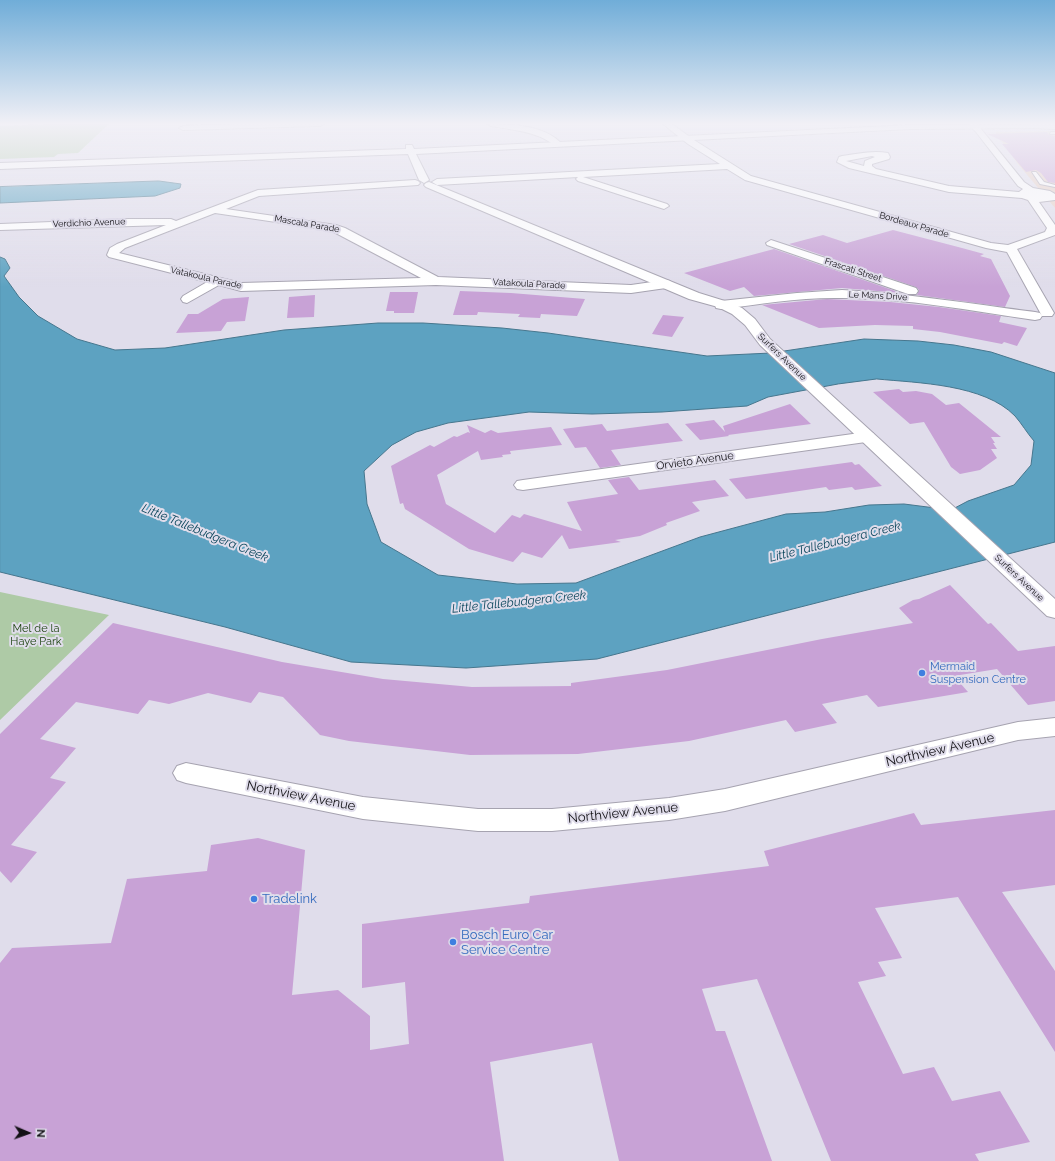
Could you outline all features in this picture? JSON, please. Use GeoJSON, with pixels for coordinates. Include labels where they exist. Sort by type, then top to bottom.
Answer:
{"type":"FeatureCollection","features":[{"type":"Feature","properties":{"kind":"main road"},"geometry":{"type":"LineString","coordinates":[[424,178],[426,182]]}},
{"type":"Feature","properties":{"kind":"main road","name":"Surfers Avenue"},"geometry":{"type":"LineString","coordinates":[[426,182],[666,284],[743,315],[765,342],[1055,611]]}},
{"type":"Feature","properties":{"kind":"street","name":"Vatakoula Parade"},"geometry":{"type":"LineString","coordinates":[[504,178],[271,191],[249,196],[121,246],[114,250],[113,255],[216,282],[241,287],[436,281],[632,289],[666,284]]}},
{"type":"Feature","properties":{"kind":"street"},"geometry":{"type":"LineString","coordinates":[[579,178],[664,206]]}},
{"type":"Feature","properties":{"kind":"street","name":"Bordeaux Parade"},"geometry":{"type":"LineString","coordinates":[[749,178],[990,246],[1011,249]]}},
{"type":"Feature","properties":{"kind":"street"},"geometry":{"type":"LineString","coordinates":[[905,178],[949,189],[1052,196]]}},
{"type":"Feature","properties":{"kind":"street"},"geometry":{"type":"LineString","coordinates":[[1016,178],[1052,228],[1050,234],[1014,246],[1011,249],[1050,318]]}},
{"type":"Feature","properties":{"kind":"street","name":"Mascala Parade"},"geometry":{"type":"LineString","coordinates":[[214,210],[337,228],[436,281]]}},
{"type":"Feature","properties":{"kind":"street","name":"Verdichio Avenue"},"geometry":{"type":"LineString","coordinates":[[0,227],[157,221],[178,223]]}},
{"type":"Feature","properties":{"kind":"street","name":"Frascati Street"},"geometry":{"type":"LineString","coordinates":[[771,243],[903,287],[934,301]]}},
{"type":"Feature","properties":{"kind":"street"},"geometry":{"type":"LineString","coordinates":[[187,299],[216,282]]}},
{"type":"Feature","properties":{"kind":"street","name":"Le Mans Drive"},"geometry":{"type":"LineString","coordinates":[[721,305],[840,294],[884,296],[934,301],[1050,318]]}},
{"type":"Feature","properties":{"kind":"street","name":"Orvieto Avenue"},"geometry":{"type":"LineString","coordinates":[[523,485],[867,437]]}},
{"type":"Feature","properties":{"kind":"street","name":"Northview Avenue"},"geometry":{"type":"LineString","coordinates":[[186,773],[363,808],[478,820],[552,820],[669,809],[726,800],[1018,731],[1055,727]]}},
{"type":"Feature","properties":{"kind":"lane"},"geometry":{"type":"LineString","coordinates":[[1038,178],[1042,183],[1055,186]]}},
{"type":"Feature","properties":{"kind":"shaded area"},"geometry":{"type":"Polygon","coordinates":[[[1030,178],[1055,178],[1055,208],[1030,178]]]}},
{"type":"Feature","properties":{"kind":"green space","name":"Mel de la Haye Park"},"geometry":{"type":"Polygon","coordinates":[[[0,592],[109,615],[0,720],[0,592]]]}},
{"type":"Feature","properties":{"kind":"water"},"geometry":{"type":"Polygon","coordinates":[[[159,181],[181,184],[180,188],[155,196],[0,203],[0,187],[159,181]]]}},
{"type":"Feature","properties":{"kind":"water","name":"Little Tallebudgera Creek"},"geometry":{"type":"Polygon","coordinates":[[[0,257],[5,259],[10,268],[4,276],[19,297],[38,316],[77,339],[115,350],[165,348],[284,330],[378,323],[423,323],[502,328],[548,333],[707,356],[771,353],[864,339],[918,341],[954,345],[991,352],[1055,373],[1055,542],[597,659],[466,668],[351,662],[225,627],[0,572],[0,257]],[[877,379],[838,384],[768,397],[747,406],[662,412],[592,414],[529,412],[448,423],[416,432],[392,445],[364,471],[367,504],[381,542],[438,575],[517,584],[576,583],[700,537],[786,514],[825,512],[869,505],[904,504],[951,510],[968,501],[1014,485],[1031,465],[1034,441],[1015,416],[1002,405],[969,391],[950,387],[877,379]]]}},
{"type":"Feature","properties":{"kind":"building"},"geometry":{"type":"Polygon","coordinates":[[[1045,178],[1055,178],[1055,183],[1048,182],[1045,178]]]}},
{"type":"Feature","properties":{"kind":"building"},"geometry":{"type":"Polygon","coordinates":[[[893,230],[984,254],[980,256],[991,259],[1010,296],[1005,307],[917,295],[919,290],[916,287],[789,244],[823,235],[847,243],[893,230]]]}},
{"type":"Feature","properties":{"kind":"building"},"geometry":{"type":"Polygon","coordinates":[[[774,249],[901,293],[842,288],[754,296],[744,287],[730,291],[684,273],[774,249]]]}},
{"type":"Feature","properties":{"kind":"building"},"geometry":{"type":"Polygon","coordinates":[[[460,291],[511,293],[585,299],[577,316],[541,314],[540,318],[518,317],[520,314],[478,312],[477,315],[453,315],[460,291]]]}},
{"type":"Feature","properties":{"kind":"building"},"geometry":{"type":"Polygon","coordinates":[[[390,292],[418,292],[414,313],[394,313],[394,311],[386,311],[390,292]]]}},
{"type":"Feature","properties":{"kind":"building"},"geometry":{"type":"Polygon","coordinates":[[[315,295],[314,317],[287,318],[289,297],[315,295]]]}},
{"type":"Feature","properties":{"kind":"building"},"geometry":{"type":"Polygon","coordinates":[[[249,297],[245,321],[227,322],[221,331],[176,333],[188,314],[198,314],[223,299],[249,297]]]}},
{"type":"Feature","properties":{"kind":"building"},"geometry":{"type":"Polygon","coordinates":[[[827,299],[890,302],[939,307],[1001,316],[999,322],[1027,328],[1017,346],[1004,342],[1002,344],[940,332],[913,329],[913,326],[875,325],[819,328],[762,305],[827,299]]]}},
{"type":"Feature","properties":{"kind":"building"},"geometry":{"type":"Polygon","coordinates":[[[663,315],[684,317],[672,337],[652,334],[663,315]]]}},
{"type":"Feature","properties":{"kind":"building"},"geometry":{"type":"Polygon","coordinates":[[[899,389],[903,392],[916,391],[932,394],[946,405],[959,403],[1001,437],[991,437],[997,449],[991,449],[997,458],[980,470],[960,474],[951,467],[924,422],[910,424],[873,392],[899,389]]]}},
{"type":"Feature","properties":{"kind":"building"},"geometry":{"type":"Polygon","coordinates":[[[790,404],[811,424],[700,440],[685,424],[714,420],[725,432],[723,426],[790,404]]]}},
{"type":"Feature","properties":{"kind":"building"},"geometry":{"type":"Polygon","coordinates":[[[668,423],[683,441],[611,450],[621,465],[600,468],[586,447],[575,448],[563,429],[602,424],[607,431],[668,423]]]}},
{"type":"Feature","properties":{"kind":"building"},"geometry":{"type":"Polygon","coordinates":[[[467,425],[485,433],[491,430],[498,433],[551,427],[562,445],[510,451],[511,454],[502,455],[503,457],[481,460],[478,451],[437,475],[446,504],[495,533],[512,515],[520,518],[524,514],[582,531],[567,502],[618,494],[608,480],[629,477],[639,490],[715,480],[729,496],[692,502],[700,511],[666,523],[667,525],[640,536],[615,540],[621,542],[569,549],[562,535],[542,558],[522,552],[513,562],[469,549],[405,509],[403,503],[400,504],[391,466],[430,445],[434,447],[454,436],[457,437],[468,432],[470,433],[467,425]]]}},
{"type":"Feature","properties":{"kind":"building"},"geometry":{"type":"Polygon","coordinates":[[[852,462],[855,465],[859,464],[882,486],[855,490],[852,487],[829,490],[826,487],[746,499],[729,479],[852,462]]]}},
{"type":"Feature","properties":{"kind":"building"},"geometry":{"type":"Polygon","coordinates":[[[950,585],[988,624],[991,623],[1018,651],[1055,646],[1055,701],[1028,705],[997,669],[954,676],[968,692],[878,707],[867,695],[822,704],[837,723],[795,732],[786,720],[689,741],[578,754],[470,755],[349,741],[320,735],[283,697],[259,692],[251,703],[208,693],[169,704],[149,700],[138,714],[76,702],[40,739],[76,748],[50,778],[66,782],[11,845],[37,852],[11,883],[0,871],[0,734],[113,623],[282,662],[383,679],[472,687],[571,686],[571,683],[667,670],[822,639],[913,623],[899,608],[913,600],[919,599],[950,585]]]}},
{"type":"Feature","properties":{"kind":"building"},"geometry":{"type":"Polygon","coordinates":[[[1055,810],[1055,885],[1002,892],[1055,971],[1055,1052],[958,897],[875,908],[902,958],[878,962],[886,976],[858,982],[903,1074],[934,1067],[952,1101],[1000,1091],[1030,1142],[975,1154],[979,1161],[831,1161],[757,979],[702,989],[716,1031],[725,1031],[772,1161],[619,1161],[592,1043],[490,1062],[504,1161],[0,1161],[0,963],[12,948],[111,943],[127,879],[207,871],[211,845],[258,838],[305,850],[292,995],[338,990],[370,1016],[370,1050],[409,1044],[405,982],[362,988],[362,924],[529,903],[530,896],[769,866],[764,851],[914,813],[921,825],[1055,810]]]}},
{"type":"Feature","properties":{"kind":"place","name":"Mermaid Suspension Centre"},"geometry":{"type":"Point","coordinates":[922,673]}},
{"type":"Feature","properties":{"kind":"place","name":"Tradelink"},"geometry":{"type":"Point","coordinates":[254,899]}},
{"type":"Feature","properties":{"kind":"place","name":"Bosch Euro Car Service Centre"},"geometry":{"type":"Point","coordinates":[453,942]}}]}
